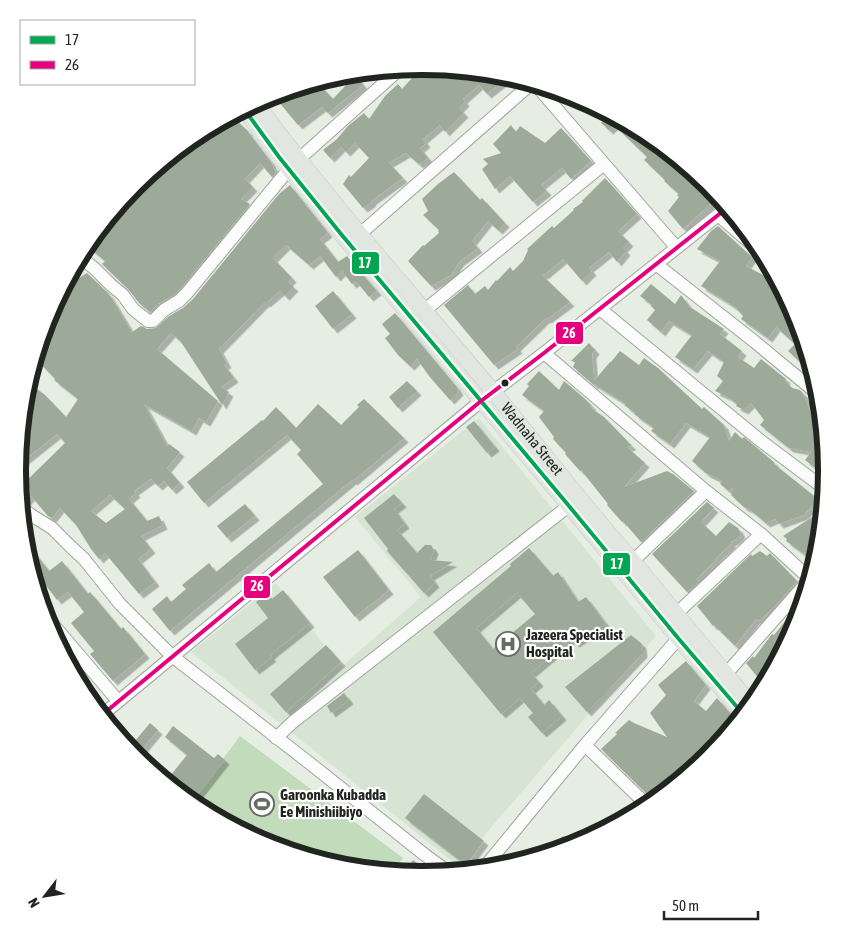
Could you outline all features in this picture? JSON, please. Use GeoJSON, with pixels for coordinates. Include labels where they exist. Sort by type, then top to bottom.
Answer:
{"type":"FeatureCollection","features":[{"type":"Feature","properties":{"kind":"main road","name":"Wadnaha Street"},"geometry":{"type":"LineString","coordinates":[[260,110],[294,164],[360,234],[493,391],[602,536],[633,561],[676,614],[683,634],[726,674],[746,698]]}},
{"type":"Feature","properties":{"kind":"main road"},"geometry":{"type":"LineString","coordinates":[[249,115],[294,164],[480,401],[574,501]]}},
{"type":"Feature","properties":{"kind":"main road"},"geometry":{"type":"LineString","coordinates":[[602,536],[683,634],[738,708]]}},
{"type":"Feature","properties":{"kind":"street"},"geometry":{"type":"LineString","coordinates":[[86,262],[123,295],[133,309],[148,321],[153,321],[187,293],[294,164],[391,76]]}},
{"type":"Feature","properties":{"kind":"street"},"geometry":{"type":"LineString","coordinates":[[360,234],[528,89]]}},
{"type":"Feature","properties":{"kind":"street"},"geometry":{"type":"LineString","coordinates":[[543,94],[676,247]]}},
{"type":"Feature","properties":{"kind":"street"},"geometry":{"type":"LineString","coordinates":[[425,310],[604,164]]}},
{"type":"Feature","properties":{"kind":"street"},"geometry":{"type":"LineString","coordinates":[[107,710],[480,401],[722,213]]}},
{"type":"Feature","properties":{"kind":"street"},"geometry":{"type":"LineString","coordinates":[[656,264],[808,386]]}},
{"type":"Feature","properties":{"kind":"street"},"geometry":{"type":"LineString","coordinates":[[600,309],[761,441],[817,483]]}},
{"type":"Feature","properties":{"kind":"street"},"geometry":{"type":"LineString","coordinates":[[544,353],[706,491],[761,534],[804,573]]}},
{"type":"Feature","properties":{"kind":"street"},"geometry":{"type":"LineString","coordinates":[[633,561],[706,491]]}},
{"type":"Feature","properties":{"kind":"street"},"geometry":{"type":"LineString","coordinates":[[276,738],[293,722],[574,501]]}},
{"type":"Feature","properties":{"kind":"street"},"geometry":{"type":"LineString","coordinates":[[29,513],[52,528],[72,546],[120,604],[172,656],[439,865]]}},
{"type":"Feature","properties":{"kind":"street"},"geometry":{"type":"LineString","coordinates":[[676,614],[761,534]]}},
{"type":"Feature","properties":{"kind":"street"},"geometry":{"type":"LineString","coordinates":[[726,674],[799,592]]}},
{"type":"Feature","properties":{"kind":"street"},"geometry":{"type":"LineString","coordinates":[[490,860],[585,745],[683,634]]}},
{"type":"Feature","properties":{"kind":"street"},"geometry":{"type":"LineString","coordinates":[[63,637],[118,701]]}},
{"type":"Feature","properties":{"kind":"street"},"geometry":{"type":"LineString","coordinates":[[585,745],[642,800]]}},
{"type":"Feature","properties":{"kind":"shaded area","name":"Jazeera Specialist Hospital"},"geometry":{"type":"Polygon","coordinates":[[[479,418],[656,636],[460,864],[456,864],[191,652],[276,583],[341,667],[421,597],[355,517],[479,418]]]}},
{"type":"Feature","properties":{"kind":"green space","name":"Garoonka Kubadda Ee Minishiibiyo"},"geometry":{"type":"Polygon","coordinates":[[[240,736],[403,858],[396,865],[370,863],[320,853],[271,836],[247,825],[196,795],[240,736]]]}},
{"type":"Feature","properties":{"kind":"building"},"geometry":{"type":"Polygon","coordinates":[[[414,75],[474,78],[502,83],[487,94],[479,85],[463,99],[465,102],[459,108],[464,113],[445,132],[440,125],[423,139],[426,143],[420,148],[428,158],[419,164],[406,153],[389,163],[403,178],[363,208],[343,184],[349,175],[351,177],[369,158],[355,143],[346,152],[341,147],[330,158],[323,150],[364,113],[369,119],[385,96],[398,84],[402,89],[414,75]]]}},
{"type":"Feature","properties":{"kind":"building"},"geometry":{"type":"Polygon","coordinates":[[[359,80],[363,85],[328,113],[322,107],[298,125],[279,102],[322,87],[333,99],[347,84],[345,82],[359,80]]]}},
{"type":"Feature","properties":{"kind":"building"},"geometry":{"type":"Polygon","coordinates":[[[600,118],[620,128],[642,141],[683,173],[712,202],[683,229],[668,211],[679,197],[677,195],[679,194],[644,160],[647,157],[614,125],[609,130],[601,123],[603,121],[600,118]]]}},
{"type":"Feature","properties":{"kind":"building"},"geometry":{"type":"Polygon","coordinates":[[[237,121],[249,132],[271,162],[276,173],[272,177],[260,163],[245,179],[253,187],[241,199],[250,204],[174,295],[158,304],[150,312],[102,264],[105,261],[93,251],[124,210],[161,173],[202,141],[237,121]]]}},
{"type":"Feature","properties":{"kind":"building"},"geometry":{"type":"Polygon","coordinates":[[[511,125],[516,132],[520,126],[545,143],[561,128],[591,161],[571,179],[562,168],[541,185],[547,191],[533,202],[510,176],[495,189],[482,169],[488,164],[483,159],[501,153],[493,144],[511,125]]]}},
{"type":"Feature","properties":{"kind":"building"},"geometry":{"type":"Polygon","coordinates":[[[454,172],[505,223],[498,230],[488,221],[472,241],[478,248],[459,262],[451,275],[431,286],[408,261],[423,245],[439,233],[439,230],[423,215],[428,211],[422,199],[454,172]]]}},
{"type":"Feature","properties":{"kind":"building"},"geometry":{"type":"Polygon","coordinates":[[[605,178],[637,214],[618,231],[629,242],[623,248],[626,251],[617,262],[609,252],[589,268],[592,271],[582,281],[563,259],[542,275],[570,302],[546,318],[516,347],[518,349],[494,365],[444,305],[468,285],[475,294],[485,286],[488,290],[510,267],[513,271],[523,261],[527,249],[552,226],[554,228],[583,202],[605,178]]]}},
{"type":"Feature","properties":{"kind":"building"},"geometry":{"type":"Polygon","coordinates":[[[290,185],[328,233],[320,239],[338,262],[347,256],[377,291],[369,297],[356,281],[352,284],[342,271],[336,277],[320,256],[309,265],[286,245],[273,258],[292,278],[288,282],[294,287],[285,296],[280,291],[265,302],[219,349],[227,364],[224,365],[234,378],[221,387],[229,392],[222,405],[181,342],[171,333],[157,349],[218,401],[206,422],[199,418],[192,431],[144,404],[167,446],[169,444],[180,452],[167,468],[180,483],[172,490],[164,481],[158,486],[151,479],[134,491],[136,493],[129,499],[147,521],[159,516],[163,525],[141,536],[151,549],[138,559],[155,582],[139,594],[105,553],[99,559],[76,525],[60,508],[52,518],[48,516],[31,496],[27,500],[26,481],[65,443],[57,434],[26,458],[32,407],[35,403],[33,402],[34,393],[35,388],[44,394],[66,417],[78,399],[54,380],[41,364],[47,343],[67,295],[75,280],[87,273],[109,294],[132,332],[141,326],[147,329],[156,328],[193,299],[279,194],[290,185]],[[110,495],[91,511],[106,523],[125,509],[110,495]]]}},
{"type":"Feature","properties":{"kind":"building"},"geometry":{"type":"Polygon","coordinates":[[[718,226],[752,257],[746,266],[765,276],[766,274],[788,319],[802,363],[788,351],[795,344],[776,327],[768,338],[741,319],[743,316],[736,308],[701,286],[720,261],[697,249],[711,231],[718,226]]]}},
{"type":"Feature","properties":{"kind":"building"},"geometry":{"type":"Polygon","coordinates":[[[651,284],[675,304],[681,295],[690,307],[724,329],[720,334],[742,351],[738,357],[754,368],[761,359],[786,379],[785,381],[792,388],[800,390],[814,418],[818,468],[805,460],[811,452],[789,448],[760,425],[764,420],[751,403],[744,410],[736,406],[737,404],[728,397],[715,391],[723,381],[717,376],[724,362],[708,351],[693,369],[675,357],[692,335],[669,321],[661,332],[647,320],[655,310],[652,305],[640,296],[651,284]]]}},
{"type":"Feature","properties":{"kind":"building"},"geometry":{"type":"Polygon","coordinates":[[[333,291],[352,314],[333,329],[315,306],[333,291]]]}},
{"type":"Feature","properties":{"kind":"building"},"geometry":{"type":"Polygon","coordinates":[[[395,313],[456,386],[459,391],[450,400],[417,359],[410,366],[398,355],[385,338],[390,334],[382,324],[395,313]]]}},
{"type":"Feature","properties":{"kind":"building"},"geometry":{"type":"Polygon","coordinates":[[[589,343],[595,350],[592,354],[594,381],[620,351],[639,365],[644,358],[658,368],[702,409],[704,407],[724,425],[729,441],[735,432],[742,439],[744,437],[817,498],[816,501],[804,515],[779,524],[775,519],[766,523],[731,495],[733,487],[729,491],[720,484],[722,481],[706,473],[692,461],[710,437],[686,423],[670,444],[651,431],[654,428],[634,414],[624,405],[626,404],[594,385],[573,367],[575,362],[571,361],[589,343]]]}},
{"type":"Feature","properties":{"kind":"building"},"geometry":{"type":"Polygon","coordinates":[[[539,371],[559,390],[564,381],[584,398],[592,406],[591,408],[604,417],[632,446],[627,447],[645,463],[624,487],[667,471],[694,491],[641,542],[607,505],[581,470],[553,439],[554,437],[539,417],[544,411],[522,395],[529,386],[527,384],[539,371]]]}},
{"type":"Feature","properties":{"kind":"building"},"geometry":{"type":"Polygon","coordinates":[[[407,381],[417,391],[398,408],[389,397],[407,381]]]}},
{"type":"Feature","properties":{"kind":"building"},"geometry":{"type":"Polygon","coordinates":[[[364,399],[404,438],[170,631],[152,609],[167,596],[171,602],[186,589],[182,585],[209,563],[216,572],[323,484],[297,454],[301,450],[287,435],[204,503],[187,482],[263,421],[276,407],[296,428],[318,404],[341,425],[359,407],[357,405],[364,399]]]}},
{"type":"Feature","properties":{"kind":"building"},"geometry":{"type":"Polygon","coordinates":[[[474,421],[495,447],[487,453],[466,427],[474,421]]]}},
{"type":"Feature","properties":{"kind":"building"},"geometry":{"type":"Polygon","coordinates":[[[394,494],[402,503],[394,509],[405,524],[397,530],[417,553],[425,545],[431,545],[434,550],[430,560],[453,562],[430,576],[435,583],[424,593],[387,551],[388,549],[364,518],[394,494]]]}},
{"type":"Feature","properties":{"kind":"building"},"geometry":{"type":"Polygon","coordinates":[[[707,502],[714,508],[701,522],[716,536],[729,522],[738,528],[741,534],[730,542],[732,543],[696,579],[699,582],[687,592],[652,554],[707,502]]]}},
{"type":"Feature","properties":{"kind":"building"},"geometry":{"type":"Polygon","coordinates":[[[245,504],[255,516],[227,538],[217,526],[245,504]]]}},
{"type":"Feature","properties":{"kind":"building"},"geometry":{"type":"Polygon","coordinates":[[[815,515],[808,555],[786,541],[787,539],[783,536],[815,515]]]}},
{"type":"Feature","properties":{"kind":"building"},"geometry":{"type":"Polygon","coordinates":[[[529,548],[553,576],[558,572],[578,602],[586,597],[606,624],[575,643],[572,639],[531,673],[539,682],[531,689],[544,705],[549,700],[562,716],[542,733],[528,717],[533,713],[520,698],[501,714],[433,632],[511,566],[510,564],[529,548]],[[517,593],[476,628],[493,649],[535,614],[517,593]]]}},
{"type":"Feature","properties":{"kind":"building"},"geometry":{"type":"Polygon","coordinates":[[[358,550],[389,590],[355,617],[323,577],[358,550]]]}},
{"type":"Feature","properties":{"kind":"building"},"geometry":{"type":"Polygon","coordinates":[[[760,551],[767,556],[770,553],[797,581],[759,621],[756,619],[735,646],[713,626],[697,606],[751,554],[752,556],[760,551]]]}},
{"type":"Feature","properties":{"kind":"building"},"geometry":{"type":"Polygon","coordinates":[[[35,554],[49,571],[62,561],[88,594],[90,592],[145,654],[113,681],[90,654],[94,651],[71,623],[84,612],[68,592],[57,600],[42,580],[35,554]]]}},
{"type":"Feature","properties":{"kind":"building"},"geometry":{"type":"Polygon","coordinates":[[[283,590],[310,623],[270,655],[272,657],[255,670],[235,644],[268,618],[256,602],[267,593],[272,599],[283,590]]]}},
{"type":"Feature","properties":{"kind":"building"},"geometry":{"type":"Polygon","coordinates":[[[791,614],[777,646],[758,678],[746,663],[753,656],[754,658],[772,634],[774,635],[791,614]]]}},
{"type":"Feature","properties":{"kind":"building"},"geometry":{"type":"Polygon","coordinates":[[[631,635],[642,644],[643,653],[587,712],[565,687],[631,635]]]}},
{"type":"Feature","properties":{"kind":"building"},"geometry":{"type":"Polygon","coordinates":[[[326,645],[341,662],[286,712],[270,694],[326,645]]]}},
{"type":"Feature","properties":{"kind":"building"},"geometry":{"type":"Polygon","coordinates":[[[686,661],[706,685],[694,701],[706,711],[717,698],[732,716],[720,731],[683,768],[648,795],[601,749],[629,720],[667,737],[650,713],[666,695],[658,685],[686,661]]]}},
{"type":"Feature","properties":{"kind":"building"},"geometry":{"type":"Polygon","coordinates":[[[344,693],[349,700],[331,713],[327,706],[344,693]]]}},
{"type":"Feature","properties":{"kind":"building"},"geometry":{"type":"Polygon","coordinates":[[[150,723],[158,730],[142,750],[134,742],[150,723]]]}},
{"type":"Feature","properties":{"kind":"building"},"geometry":{"type":"Polygon","coordinates":[[[173,726],[214,758],[218,754],[225,760],[197,796],[170,776],[187,755],[165,737],[173,726]]]}},
{"type":"Feature","properties":{"kind":"building"},"geometry":{"type":"Polygon","coordinates":[[[424,794],[484,841],[467,864],[464,864],[405,818],[424,794]]]}},
{"type":"Feature","properties":{"kind":"building"},"geometry":{"type":"Polygon","coordinates":[[[563,836],[566,839],[557,842],[563,836]]]}},
{"type":"Feature","properties":{"kind":"building"},"geometry":{"type":"Polygon","coordinates":[[[413,860],[422,866],[409,865],[413,860]]]}},
{"type":"Feature","properties":{"kind":"transit line","name":"17"},"geometry":{"type":"LineString","coordinates":[[249,115],[279,157],[341,234],[738,708]]}},
{"type":"Feature","properties":{"kind":"transit line","name":"26"},"geometry":{"type":"LineString","coordinates":[[108,710],[481,401],[722,212]]}},
{"type":"Feature","properties":{"kind":"place","name":"Jazeera Specialist Hospital"},"geometry":{"type":"Point","coordinates":[508,644]}},
{"type":"Feature","properties":{"kind":"place","name":"Garoonka Kubadda Ee Minishiibiyo"},"geometry":{"type":"Point","coordinates":[262,804]}}]}
